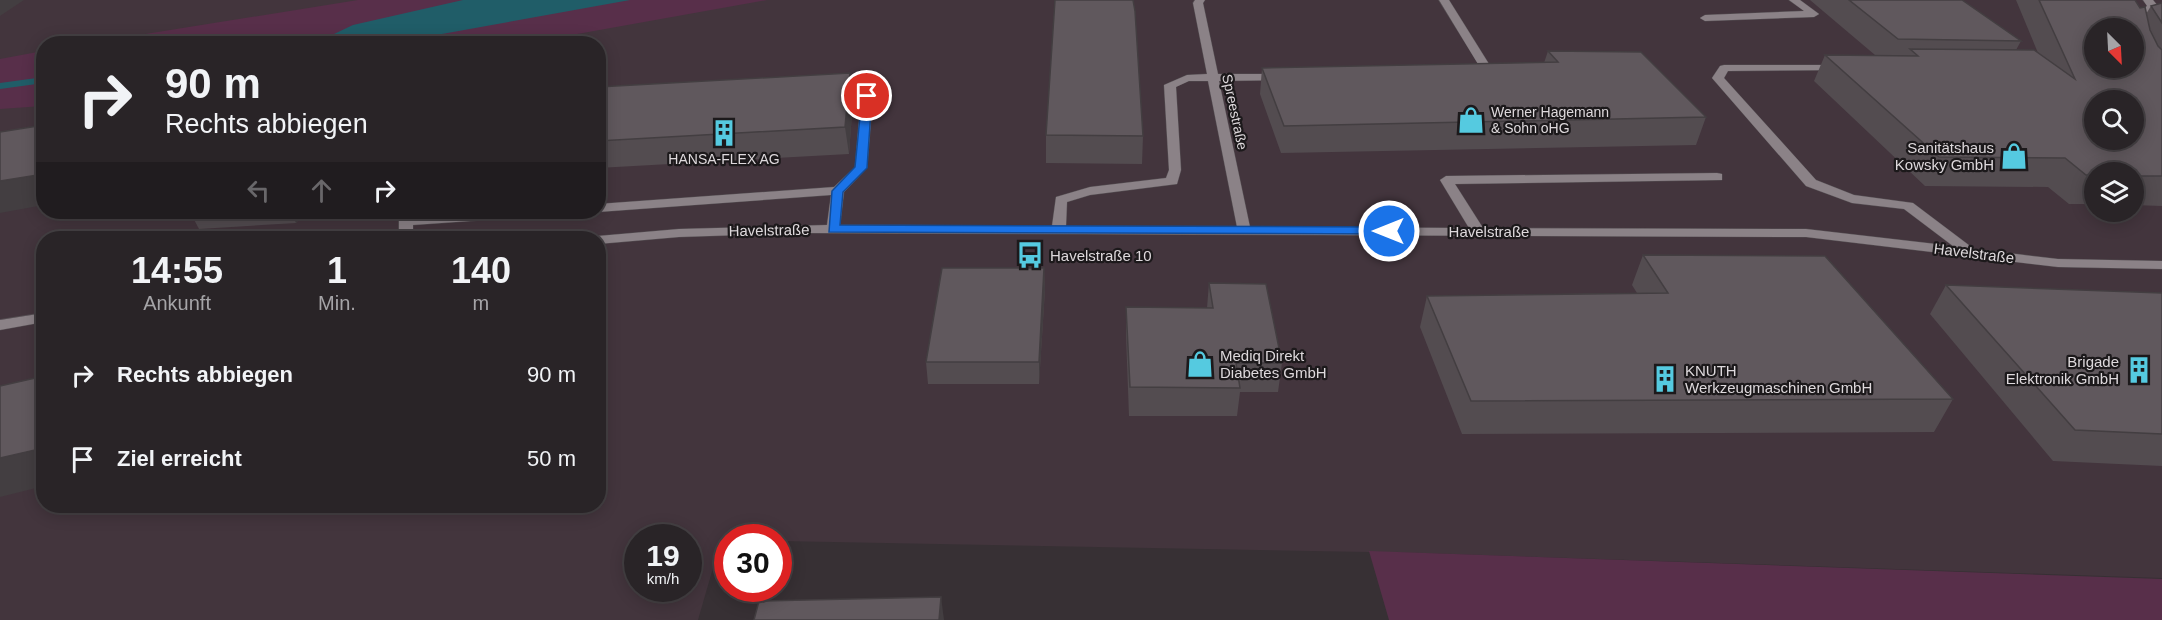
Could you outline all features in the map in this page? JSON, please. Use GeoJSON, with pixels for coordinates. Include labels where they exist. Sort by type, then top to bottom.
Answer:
{"type":"FeatureCollection","features":[{"type":"Feature","properties":{"kind":"street","name":"Spreestraße"},"geometry":{"type":"LineString","coordinates":[[1200,0],[1198,3],[1244,230]]}},
{"type":"Feature","properties":{"kind":"street"},"geometry":{"type":"LineString","coordinates":[[1444,0],[1489,72],[1465,72]]}},
{"type":"Feature","properties":{"kind":"street"},"geometry":{"type":"LineString","coordinates":[[1705,18],[1814,14],[1794,0]]}},
{"type":"Feature","properties":{"kind":"street"},"geometry":{"type":"LineString","coordinates":[[2138,18],[2152,6],[2148,0]]}},
{"type":"Feature","properties":{"kind":"street"},"geometry":{"type":"LineString","coordinates":[[1846,69],[1724,68],[1718,78],[1811,183],[1852,199],[1908,206],[1969,252]]}},
{"type":"Feature","properties":{"kind":"street"},"geometry":{"type":"LineString","coordinates":[[1059,229],[1061,200],[1083,190],[1154,186],[1172,182],[1175,170],[1170,84],[1187,78],[1297,77]]}},
{"type":"Feature","properties":{"kind":"street"},"geometry":{"type":"LineString","coordinates":[[820,93],[855,91],[867,96],[861,168],[838,191],[833,229]]}},
{"type":"Feature","properties":{"kind":"street"},"geometry":{"type":"LineString","coordinates":[[1478,231],[1446,180],[1717,177]]}},
{"type":"Feature","properties":{"kind":"street"},"geometry":{"type":"LineString","coordinates":[[606,207],[838,191]]}},
{"type":"Feature","properties":{"kind":"street","name":"Havelstraße"},"geometry":{"type":"LineString","coordinates":[[606,239],[679,232],[833,229],[1806,233],[2058,263],[2162,265]]}},
{"type":"Feature","properties":{"kind":"street"},"geometry":{"type":"LineString","coordinates":[[0,325],[36,318]]}},
{"type":"Feature","properties":{"kind":"shaded area"},"geometry":{"type":"Polygon","coordinates":[[[0,0],[2162,0],[2162,578],[1423,553],[792,541],[792,524],[714,524],[714,564],[698,620],[0,620],[0,0]]]}},
{"type":"Feature","properties":{"kind":"shaded area"},"geometry":{"type":"Polygon","coordinates":[[[358,0],[767,0],[566,36],[133,36],[358,0]]]}},
{"type":"Feature","properties":{"kind":"shaded area"},"geometry":{"type":"Polygon","coordinates":[[[36,52],[36,106],[0,109],[0,59],[36,52]]]}},
{"type":"Feature","properties":{"kind":"shaded area"},"geometry":{"type":"Polygon","coordinates":[[[1369,551],[2162,579],[2162,620],[1389,620],[1369,551]]]}},
{"type":"Feature","properties":{"kind":"water"},"geometry":{"type":"Polygon","coordinates":[[[463,0],[630,0],[431,36],[330,36],[353,25],[463,0]]]}},
{"type":"Feature","properties":{"kind":"building"},"geometry":{"type":"Polygon","coordinates":[[[1055,0],[1133,0],[1143,136],[1046,135],[1055,0]]]}},
{"type":"Feature","properties":{"kind":"building"},"geometry":{"type":"Polygon","coordinates":[[[1849,0],[1962,0],[2021,41],[1898,39],[1849,0]]]}},
{"type":"Feature","properties":{"kind":"building"},"geometry":{"type":"Polygon","coordinates":[[[2039,0],[2135,0],[2140,8],[2145,7],[2150,30],[2162,50],[2162,176],[2144,176],[2144,162],[2084,162],[2084,173],[2065,158],[1939,157],[1825,55],[1918,56],[1910,49],[2034,50],[2075,79],[2039,0]]]}},
{"type":"Feature","properties":{"kind":"building"},"geometry":{"type":"Polygon","coordinates":[[[2162,3],[2162,23],[2151,6],[2162,3]]]}},
{"type":"Feature","properties":{"kind":"building"},"geometry":{"type":"Polygon","coordinates":[[[1548,51],[1641,52],[1706,117],[1284,126],[1262,68],[1558,62],[1548,51]]]}},
{"type":"Feature","properties":{"kind":"building"},"geometry":{"type":"Polygon","coordinates":[[[850,73],[845,127],[606,141],[606,87],[850,73]]]}},
{"type":"Feature","properties":{"kind":"building"},"geometry":{"type":"Polygon","coordinates":[[[36,126],[36,175],[0,181],[0,132],[36,126]]]}},
{"type":"Feature","properties":{"kind":"building","name":"KNUTH Werkzeugmaschinen GmbH"},"geometry":{"type":"Polygon","coordinates":[[[1643,255],[1825,256],[1953,399],[1471,401],[1427,296],[1668,293],[1643,255]]]}},
{"type":"Feature","properties":{"kind":"building"},"geometry":{"type":"Polygon","coordinates":[[[942,268],[1044,268],[1039,362],[926,362],[942,268]]]}},
{"type":"Feature","properties":{"kind":"building","name":"Mediq Direkt Diabetes GmbH"},"geometry":{"type":"Polygon","coordinates":[[[1209,283],[1266,284],[1282,363],[1236,363],[1240,388],[1130,387],[1126,307],[1213,308],[1209,283]]]}},
{"type":"Feature","properties":{"kind":"building"},"geometry":{"type":"Polygon","coordinates":[[[1946,285],[2162,293],[2162,434],[2075,430],[1946,285]]]}},
{"type":"Feature","properties":{"kind":"building"},"geometry":{"type":"Polygon","coordinates":[[[36,378],[36,450],[0,458],[0,386],[36,378]]]}},
{"type":"Feature","properties":{"kind":"building"},"geometry":{"type":"Polygon","coordinates":[[[941,597],[939,620],[754,620],[759,602],[941,597]]]}},
{"type":"Feature","properties":{"kind":"waterway"},"geometry":{"type":"LineString","coordinates":[[0,86],[36,81]]}},
{"type":"Feature","properties":{"kind":"place","name":"Werner Hagemann & Sohn oHG"},"geometry":{"type":"Point","coordinates":[1471,120]}},
{"type":"Feature","properties":{"kind":"place","name":"HANSA-FLEX AG"},"geometry":{"type":"Point","coordinates":[724,133]}},
{"type":"Feature","properties":{"kind":"place","name":"Sanitätshaus Kowsky GmbH"},"geometry":{"type":"Point","coordinates":[2014,156]}},
{"type":"Feature","properties":{"kind":"place","name":"Havelstraße 10"},"geometry":{"type":"Point","coordinates":[1030,255]}},
{"type":"Feature","properties":{"kind":"place","name":"Mediq Direkt Diabetes GmbH"},"geometry":{"type":"Point","coordinates":[1200,364]}},
{"type":"Feature","properties":{"kind":"place","name":"Brigade Elektronik GmbH"},"geometry":{"type":"Point","coordinates":[2139,370]}},
{"type":"Feature","properties":{"kind":"place","name":"KNUTH Werkzeugmaschinen GmbH"},"geometry":{"type":"Point","coordinates":[1665,379]}},
{"type":"Feature","properties":{"kind":"route"},"geometry":{"type":"LineString","coordinates":[[867,96],[861,168],[838,191],[833,229],[1389,231]]}}]}
